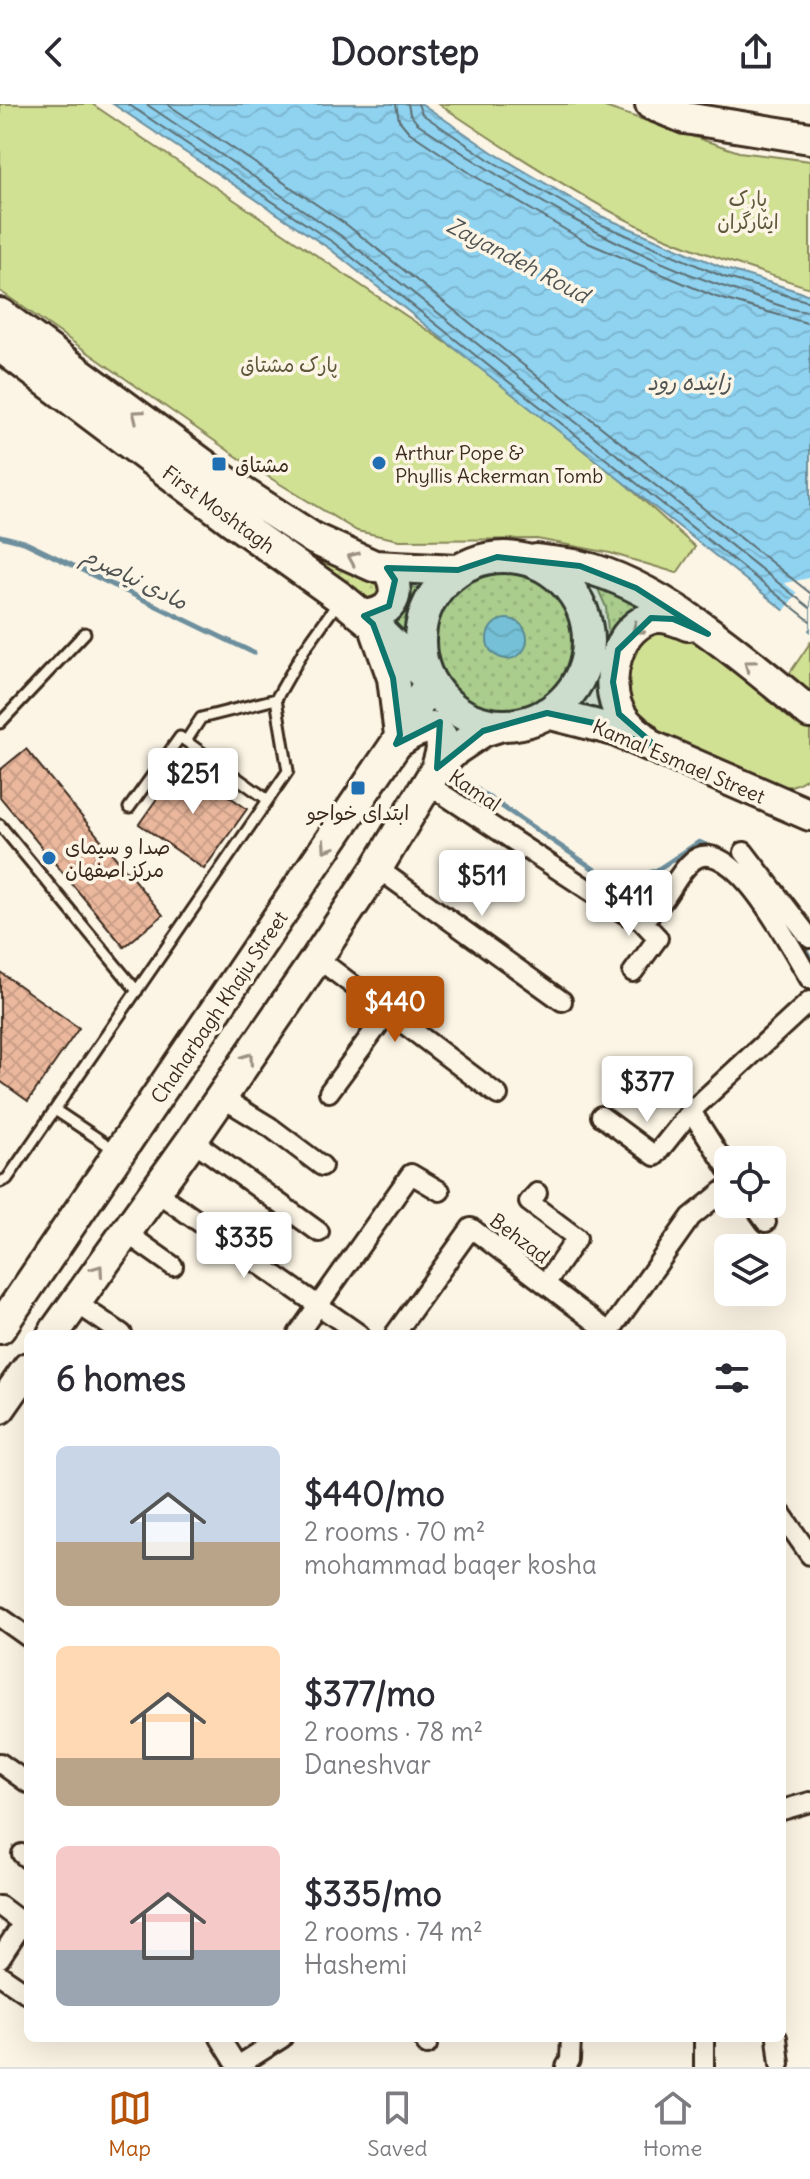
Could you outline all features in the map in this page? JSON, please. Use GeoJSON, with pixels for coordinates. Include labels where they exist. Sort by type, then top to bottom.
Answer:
{"type":"FeatureCollection","features":[{"type":"Feature","properties":{"kind":"main road"},"geometry":{"type":"LineString","coordinates":[[651,104],[685,118],[810,138]]}},
{"type":"Feature","properties":{"kind":"main road","name":"First Moshtagh"},"geometry":{"type":"LineString","coordinates":[[0,314],[290,525],[356,560],[387,568],[458,570]]}},
{"type":"Feature","properties":{"kind":"main road","name":"First Moshtagh"},"geometry":{"type":"LineString","coordinates":[[0,346],[359,612],[430,681]]}},
{"type":"Feature","properties":{"kind":"main road"},"geometry":{"type":"LineString","coordinates":[[502,725],[468,717],[453,708],[430,681],[421,651],[422,620],[430,600],[442,584],[458,570],[477,561],[497,557],[580,566],[657,599],[708,634],[810,713]]}},
{"type":"Feature","properties":{"kind":"main road"},"geometry":{"type":"LineString","coordinates":[[56,1330],[317,958],[433,777],[464,744],[483,731],[525,723],[547,713],[574,688],[587,654],[586,626],[577,600],[566,584],[536,563],[518,558]]}},
{"type":"Feature","properties":{"kind":"main road"},"geometry":{"type":"LineString","coordinates":[[359,612],[377,614],[389,606],[395,594],[395,580],[387,568]]}},
{"type":"Feature","properties":{"kind":"main road"},"geometry":{"type":"LineString","coordinates":[[359,612],[393,678],[398,740],[424,728],[433,728],[441,736],[442,750],[433,777]]}},
{"type":"Feature","properties":{"kind":"main road"},"geometry":{"type":"LineString","coordinates":[[660,750],[630,727],[619,714],[613,682],[618,650],[637,626],[662,616],[708,634]]}},
{"type":"Feature","properties":{"kind":"main road","name":"Chaharbagh Khaju Street"},"geometry":{"type":"LineString","coordinates":[[0,1328],[398,740],[430,681]]}},
{"type":"Feature","properties":{"kind":"main road","name":"Kamal Esmael Street"},"geometry":{"type":"LineString","coordinates":[[547,713],[594,723],[810,815]]}},
{"type":"Feature","properties":{"kind":"main road"},"geometry":{"type":"LineString","coordinates":[[753,792],[788,798],[810,793]]}},
{"type":"Feature","properties":{"kind":"main road"},"geometry":{"type":"LineString","coordinates":[[0,1408],[24,1377]]}},
{"type":"Feature","properties":{"kind":"street","name":"Kamal"},"geometry":{"type":"LineString","coordinates":[[433,777],[627,915],[640,919]]}},
{"type":"Feature","properties":{"kind":"street"},"geometry":{"type":"LineString","coordinates":[[744,852],[810,938]]}},
{"type":"Feature","properties":{"kind":"street"},"geometry":{"type":"LineString","coordinates":[[633,972],[658,938],[640,919],[651,915],[660,906],[689,863],[698,856],[710,854],[724,860],[748,881],[810,979]]}},
{"type":"Feature","properties":{"kind":"street"},"geometry":{"type":"LineString","coordinates":[[377,868],[562,1001]]}},
{"type":"Feature","properties":{"kind":"street"},"geometry":{"type":"LineString","coordinates":[[317,958],[498,1095]]}},
{"type":"Feature","properties":{"kind":"street"},"geometry":{"type":"LineString","coordinates":[[601,1116],[655,1156],[691,1111],[810,1001]]}},
{"type":"Feature","properties":{"kind":"street"},"geometry":{"type":"LineString","coordinates":[[329,1092],[388,1012]]}},
{"type":"Feature","properties":{"kind":"street"},"geometry":{"type":"LineString","coordinates":[[221,1097],[270,1127],[322,1166]]}},
{"type":"Feature","properties":{"kind":"street"},"geometry":{"type":"LineString","coordinates":[[691,1111],[714,1147]]}},
{"type":"Feature","properties":{"kind":"street"},"geometry":{"type":"LineString","coordinates":[[192,1140],[319,1232]]}},
{"type":"Feature","properties":{"kind":"street"},"geometry":{"type":"LineString","coordinates":[[301,1330],[411,1174],[440,1191]]}},
{"type":"Feature","properties":{"kind":"street"},"geometry":{"type":"LineString","coordinates":[[155,1191],[353,1330]]}},
{"type":"Feature","properties":{"kind":"street"},"geometry":{"type":"LineString","coordinates":[[537,1193],[529,1202],[577,1238],[545,1284]]}},
{"type":"Feature","properties":{"kind":"street"},"geometry":{"type":"LineString","coordinates":[[610,1330],[691,1217],[714,1198]]}},
{"type":"Feature","properties":{"kind":"street"},"geometry":{"type":"LineString","coordinates":[[763,1218],[766,1222]]}},
{"type":"Feature","properties":{"kind":"street","name":"Behzad"},"geometry":{"type":"LineString","coordinates":[[398,1330],[471,1228],[604,1330]]}},
{"type":"Feature","properties":{"kind":"street"},"geometry":{"type":"LineString","coordinates":[[125,1232],[173,1266]]}},
{"type":"Feature","properties":{"kind":"street"},"geometry":{"type":"LineString","coordinates":[[75,1302],[116,1330]]}},
{"type":"Feature","properties":{"kind":"street"},"geometry":{"type":"LineString","coordinates":[[786,1521],[810,1555]]}},
{"type":"Feature","properties":{"kind":"street"},"geometry":{"type":"LineString","coordinates":[[0,1617],[24,1634]]}},
{"type":"Feature","properties":{"kind":"street"},"geometry":{"type":"LineString","coordinates":[[0,1763],[24,1780]]}},
{"type":"Feature","properties":{"kind":"street"},"geometry":{"type":"LineString","coordinates":[[786,1809],[810,1802]]}},
{"type":"Feature","properties":{"kind":"street"},"geometry":{"type":"LineString","coordinates":[[0,1906],[24,1918],[0,1958]]}},
{"type":"Feature","properties":{"kind":"street"},"geometry":{"type":"LineString","coordinates":[[0,1975],[24,1991]]}},
{"type":"Feature","properties":{"kind":"street"},"geometry":{"type":"LineString","coordinates":[[222,2042],[237,2067],[276,2042]]}},
{"type":"Feature","properties":{"kind":"street"},"geometry":{"type":"LineString","coordinates":[[566,2067],[570,2060],[571,2042]]}},
{"type":"Feature","properties":{"kind":"street"},"geometry":{"type":"LineString","coordinates":[[704,2042],[704,2067]]}},
{"type":"Feature","properties":{"kind":"street"},"geometry":{"type":"LineString","coordinates":[[777,2042],[780,2064]]}},
{"type":"Feature","properties":{"kind":"lane"},"geometry":{"type":"LineString","coordinates":[[0,1182],[7,1179],[288,771],[276,699],[304,650],[359,612]]}},
{"type":"Feature","properties":{"kind":"lane"},"geometry":{"type":"LineString","coordinates":[[0,723],[85,633]]}},
{"type":"Feature","properties":{"kind":"lane"},"geometry":{"type":"LineString","coordinates":[[186,741],[201,718],[276,699]]}},
{"type":"Feature","properties":{"kind":"lane"},"geometry":{"type":"LineString","coordinates":[[129,808],[180,737],[268,800]]}},
{"type":"Feature","properties":{"kind":"lane"},"geometry":{"type":"LineString","coordinates":[[0,825],[137,991]]}},
{"type":"Feature","properties":{"kind":"lane"},"geometry":{"type":"LineString","coordinates":[[55,1110],[119,1153]]}},
{"type":"Feature","properties":{"kind":"highlighted area"},"geometry":{"type":"Polygon","coordinates":[[[497,557],[580,566],[636,588],[708,634],[673,619],[651,618],[618,650],[613,682],[619,714],[660,750],[594,723],[547,713],[483,731],[437,768],[440,722],[396,744],[400,735],[393,678],[373,624],[364,616],[389,606],[395,580],[387,568],[458,570],[497,557]]]}},
{"type":"Feature","properties":{"kind":"green space","name":"پارک مشتاق"},"geometry":{"type":"Polygon","coordinates":[[[0,104],[92,104],[537,404],[695,547],[677,573],[610,553],[537,539],[399,540],[357,531],[249,465],[0,291],[0,104]]]}},
{"type":"Feature","properties":{"kind":"green space","name":"پارک ایثارگران"},"geometry":{"type":"Polygon","coordinates":[[[439,104],[596,104],[739,152],[810,161],[810,288],[690,248],[621,217],[528,163],[439,104]]]}},
{"type":"Feature","properties":{"kind":"green space"},"geometry":{"type":"Polygon","coordinates":[[[270,528],[330,561],[374,579],[380,589],[375,598],[364,605],[270,528]]]}},
{"type":"Feature","properties":{"kind":"green space"},"geometry":{"type":"Polygon","coordinates":[[[504,569],[531,574],[554,589],[569,612],[574,639],[569,666],[554,689],[531,704],[504,709],[477,704],[454,689],[439,666],[434,639],[439,612],[454,589],[477,574],[504,569]]]}},
{"type":"Feature","properties":{"kind":"green space"},"geometry":{"type":"Polygon","coordinates":[[[594,580],[646,608],[609,644],[606,607],[594,580]]]}},
{"type":"Feature","properties":{"kind":"green space"},"geometry":{"type":"Polygon","coordinates":[[[401,587],[422,588],[406,639],[381,620],[401,587]]]}},
{"type":"Feature","properties":{"kind":"green space"},"geometry":{"type":"Polygon","coordinates":[[[657,628],[682,630],[810,725],[810,776],[793,785],[775,787],[654,736],[623,693],[632,647],[657,628]]]}},
{"type":"Feature","properties":{"kind":"green space"},"geometry":{"type":"Polygon","coordinates":[[[810,643],[810,703],[785,680],[810,643]]]}},
{"type":"Feature","properties":{"kind":"water","name":"زاینده رود"},"geometry":{"type":"Polygon","coordinates":[[[113,104],[422,104],[492,152],[601,216],[726,269],[810,295],[810,631],[330,249],[113,104]]]}},
{"type":"Feature","properties":{"kind":"water"},"geometry":{"type":"Polygon","coordinates":[[[507,619],[521,625],[527,639],[521,653],[507,659],[493,653],[487,639],[493,625],[507,619]]]}},
{"type":"Feature","properties":{"kind":"pier"},"geometry":{"type":"Polygon","coordinates":[[[810,578],[810,627],[806,633],[782,614],[797,593],[784,583],[810,578]]]}},
{"type":"Feature","properties":{"kind":"building"},"geometry":{"type":"Polygon","coordinates":[[[26,749],[163,915],[124,947],[0,797],[0,770],[26,749]]]}},
{"type":"Feature","properties":{"kind":"building"},"geometry":{"type":"Polygon","coordinates":[[[182,763],[247,809],[204,869],[139,824],[182,763]]]}},
{"type":"Feature","properties":{"kind":"building"},"geometry":{"type":"Polygon","coordinates":[[[0,972],[79,1028],[28,1101],[0,1081],[0,972]]]}},
{"type":"Feature","properties":{"kind":"waterway","name":"مادی نیاصرم"},"geometry":{"type":"LineString","coordinates":[[0,536],[24,542],[254,653]]}},
{"type":"Feature","properties":{"kind":"waterway","name":"مادی نیاصرم"},"geometry":{"type":"LineString","coordinates":[[475,788],[616,884],[657,870],[699,842],[739,859]]}},
{"type":"Feature","properties":{"kind":"waterway","name":"مادی نیاصرم"},"geometry":{"type":"LineString","coordinates":[[786,921],[810,957]]}},
{"type":"Feature","properties":{"kind":"place","name":"Arthur Pope & Phyllis Ackerman Tomb"},"geometry":{"type":"Point","coordinates":[379,463]}},
{"type":"Feature","properties":{"kind":"place","name":"مشتاق"},"geometry":{"type":"Point","coordinates":[219,464]}},
{"type":"Feature","properties":{"kind":"place","name":"ابتدای خواجو"},"geometry":{"type":"Point","coordinates":[358,788]}},
{"type":"Feature","properties":{"kind":"place","name":"صدا و سیمای مرکز اصفهان"},"geometry":{"type":"Point","coordinates":[49,858]}},
{"type":"Feature","properties":{"kind":"water label","name":"Zayandeh Roud"},"geometry":{"type":"Point","coordinates":[518,260]}}]}
